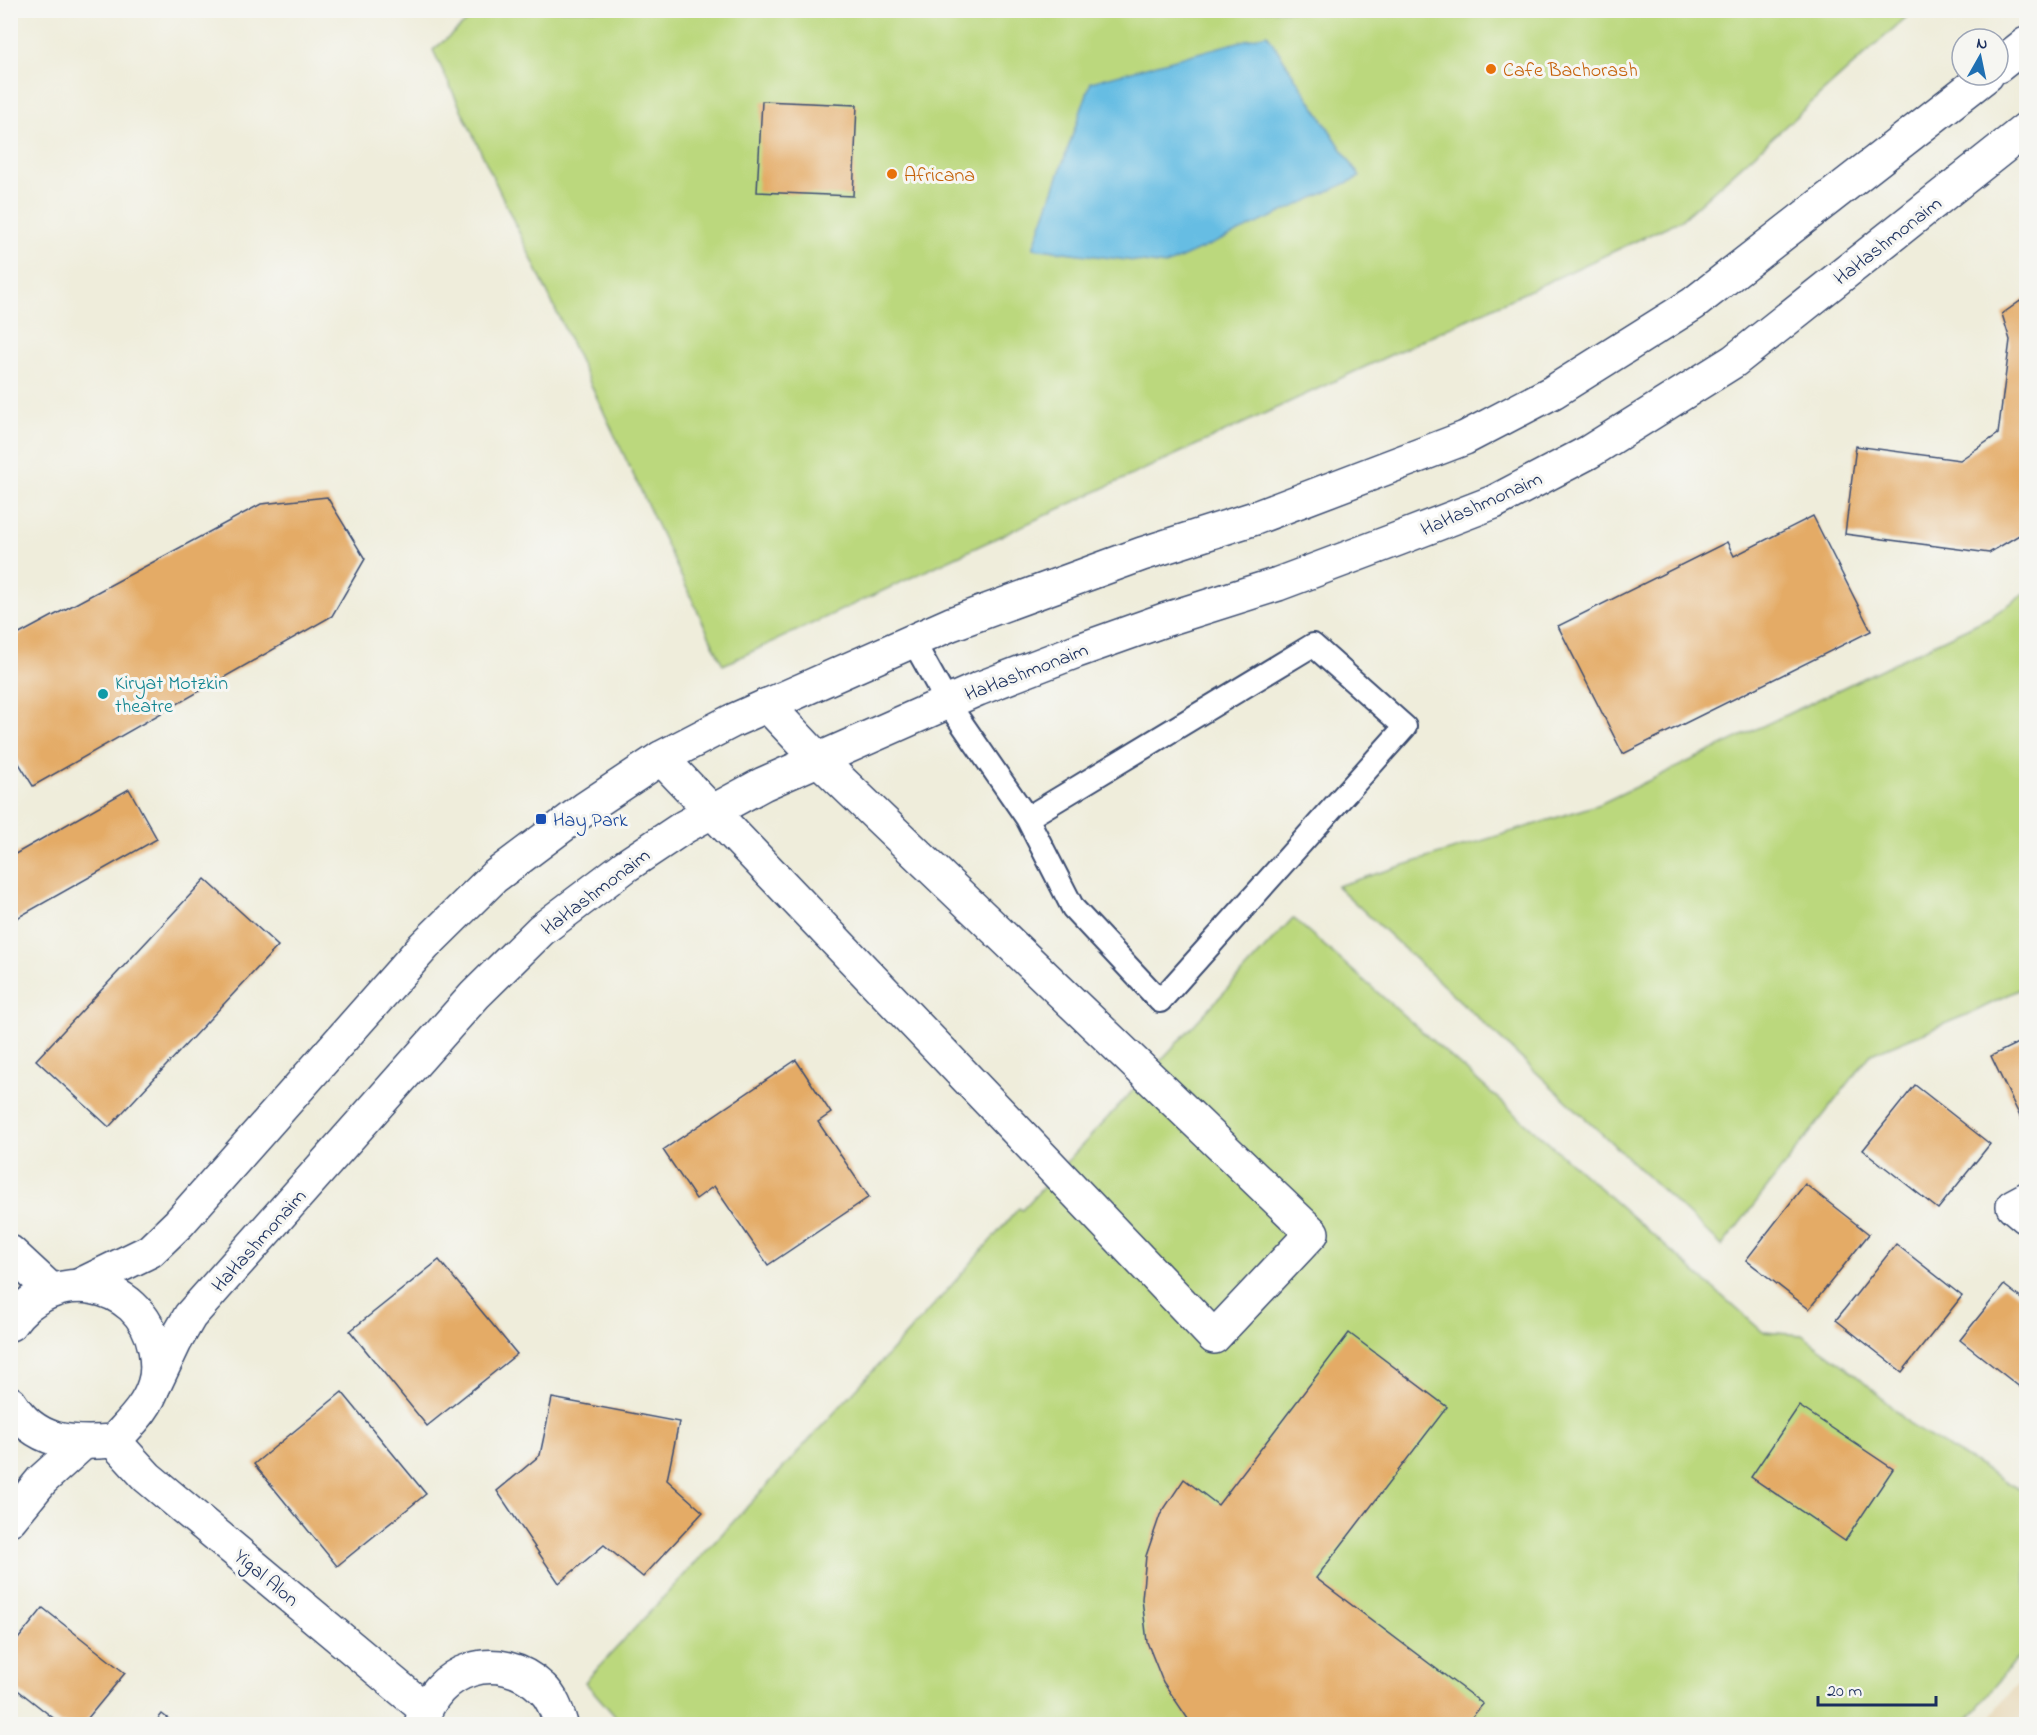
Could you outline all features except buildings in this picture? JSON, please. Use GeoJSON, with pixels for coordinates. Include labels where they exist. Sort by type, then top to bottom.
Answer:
{"type":"FeatureCollection","features":[{"type":"Feature","properties":{"kind":"street"},"geometry":{"type":"LineString","coordinates":[[2010,57],[2026,44]]}},
{"type":"Feature","properties":{"kind":"street"},"geometry":{"type":"LineString","coordinates":[[10,1324],[28,1303],[125,1265],[150,1251],[179,1223],[424,946],[494,877],[586,808],[661,758],[766,705],[913,641],[1049,586],[1255,518],[1465,438],[1553,392],[1693,304],[1972,87]]}},
{"type":"Feature","properties":{"kind":"street","name":"HaHashmonaim"},"geometry":{"type":"LineString","coordinates":[[98,1442],[144,1408],[190,1316],[474,995],[541,930],[575,903],[684,827],[763,784],[947,702],[1074,652],[1164,620],[1278,584],[1494,502],[1589,453],[1734,361],[2026,129]]}},
{"type":"Feature","properties":{"kind":"street"},"geometry":{"type":"LineString","coordinates":[[661,758],[1214,1337],[1312,1233],[818,759],[766,705]]}},
{"type":"Feature","properties":{"kind":"street"},"geometry":{"type":"LineString","coordinates":[[2026,1198],[2013,1206],[2026,1217]]}},
{"type":"Feature","properties":{"kind":"street"},"geometry":{"type":"LineString","coordinates":[[10,1252],[65,1288],[102,1289],[123,1299],[141,1316],[152,1336],[157,1360],[155,1384]]}},
{"type":"Feature","properties":{"kind":"street"},"geometry":{"type":"LineString","coordinates":[[10,1403],[18,1416],[37,1432],[59,1441],[98,1442]]}},
{"type":"Feature","properties":{"kind":"street"},"geometry":{"type":"LineString","coordinates":[[10,1519],[42,1480],[98,1442]]}},
{"type":"Feature","properties":{"kind":"street","name":"Yigal Alon"},"geometry":{"type":"LineString","coordinates":[[98,1442],[147,1477],[423,1717]]}},
{"type":"Feature","properties":{"kind":"street"},"geometry":{"type":"LineString","coordinates":[[423,1717],[438,1690],[456,1675],[478,1668],[502,1667],[524,1674],[543,1689],[556,1708],[561,1725]]}},
{"type":"Feature","properties":{"kind":"lane"},"geometry":{"type":"LineString","coordinates":[[913,641],[947,702],[1027,818],[1073,908],[1161,1002],[1405,728],[1313,645],[1027,818]]}},
{"type":"Feature","properties":{"kind":"shaded area"},"geometry":{"type":"Polygon","coordinates":[[[2026,1673],[2026,1724],[1985,1724],[2026,1673]]]}},
{"type":"Feature","properties":{"kind":"green space"},"geometry":{"type":"Polygon","coordinates":[[[481,10],[1913,11],[1681,220],[723,665],[433,50],[481,10]]]}},
{"type":"Feature","properties":{"kind":"green space"},"geometry":{"type":"Polygon","coordinates":[[[2026,593],[2026,986],[1978,1010],[1871,1054],[1722,1246],[1337,886],[1600,804],[1990,617],[2026,593]]]}},
{"type":"Feature","properties":{"kind":"green space"},"geometry":{"type":"Polygon","coordinates":[[[1293,918],[1763,1332],[1802,1335],[1858,1376],[1913,1427],[2026,1493],[2026,1647],[1964,1724],[622,1724],[585,1682],[944,1294],[1019,1208],[1022,1210],[1293,918]]]}},
{"type":"Feature","properties":{"kind":"water"},"geometry":{"type":"Polygon","coordinates":[[[1267,34],[1360,177],[1166,265],[1033,248],[1091,82],[1267,34]]]}},
{"type":"Feature","properties":{"kind":"place","name":"Cafe Bachorash"},"geometry":{"type":"Point","coordinates":[1491,69]}},
{"type":"Feature","properties":{"kind":"place","name":"Africana"},"geometry":{"type":"Point","coordinates":[892,174]}},
{"type":"Feature","properties":{"kind":"place","name":"Kiryat Motzkin theatre"},"geometry":{"type":"Point","coordinates":[103,694]}},
{"type":"Feature","properties":{"kind":"place","name":"Hay Park"},"geometry":{"type":"Point","coordinates":[541,819]}}]}
